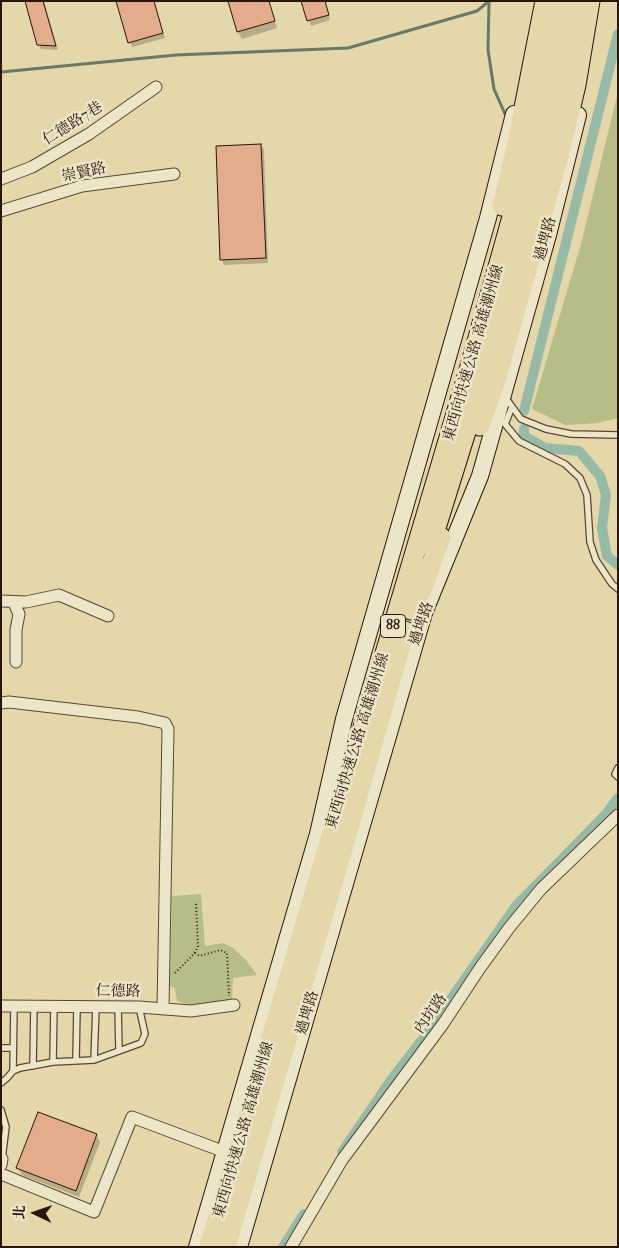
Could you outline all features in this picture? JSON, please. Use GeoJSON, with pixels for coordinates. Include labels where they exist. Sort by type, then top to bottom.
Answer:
{"type":"FeatureCollection","features":[{"type":"Feature","properties":{"kind":"highway"},"geometry":{"type":"LineString","coordinates":[[329,837],[389,603],[498,221],[517,143],[545,1]]}},
{"type":"Feature","properties":{"kind":"highway","name":"東西向快速公路 高雄潮州線"},"geometry":{"type":"LineString","coordinates":[[209,1247],[469,370],[530,147],[559,1]]}},
{"type":"Feature","properties":{"kind":"highway","name":"東西向快速公路 高雄潮州線"},"geometry":{"type":"LineString","coordinates":[[226,1247],[411,610],[484,374],[544,158],[575,1]]}},
{"type":"Feature","properties":{"kind":"highway"},"geometry":{"type":"LineString","coordinates":[[411,610],[422,590],[497,377],[560,152],[576,85],[590,1]]}},
{"type":"Feature","properties":{"kind":"main road"},"geometry":{"type":"LineString","coordinates":[[197,1247],[318,834],[346,710],[488,218],[524,76],[538,1]]}},
{"type":"Feature","properties":{"kind":"main road","name":"過埤路"},"geometry":{"type":"LineString","coordinates":[[239,1247],[424,614],[508,401],[570,153],[599,1]]}},
{"type":"Feature","properties":{"kind":"street","name":"仁德路7巷"},"geometry":{"type":"LineString","coordinates":[[1,179],[32,167],[89,134],[156,87]]}},
{"type":"Feature","properties":{"kind":"street","name":"崇賢路"},"geometry":{"type":"LineString","coordinates":[[1,210],[82,186],[174,174]]}},
{"type":"Feature","properties":{"kind":"street"},"geometry":{"type":"LineString","coordinates":[[1,601],[26,602],[59,595],[108,616]]}},
{"type":"Feature","properties":{"kind":"street"},"geometry":{"type":"LineString","coordinates":[[14,603],[19,614],[16,630],[16,662]]}},
{"type":"Feature","properties":{"kind":"street"},"geometry":{"type":"LineString","coordinates":[[1,703],[9,702],[138,717],[165,723],[168,729],[164,1008]]}},
{"type":"Feature","properties":{"kind":"street","name":"內坑路"},"geometry":{"type":"LineString","coordinates":[[291,1247],[342,1160],[443,1024],[509,928],[541,889],[618,815]]}},
{"type":"Feature","properties":{"kind":"street","name":"仁德路"},"geometry":{"type":"LineString","coordinates":[[1,1006],[138,1007],[192,1011],[232,1006]]}},
{"type":"Feature","properties":{"kind":"street"},"geometry":{"type":"LineString","coordinates":[[1,1174],[94,1212],[132,1117],[225,1152]]}},
{"type":"Feature","properties":{"kind":"street"},"geometry":{"type":"LineString","coordinates":[[1,1165],[2,1159]]}},
{"type":"Feature","properties":{"kind":"lane"},"geometry":{"type":"LineString","coordinates":[[508,401],[520,419],[546,429],[572,434],[618,435]]}},
{"type":"Feature","properties":{"kind":"lane"},"geometry":{"type":"LineString","coordinates":[[508,401],[505,424],[519,441],[565,464],[580,478],[586,496],[590,542],[596,560],[612,584],[618,589]]}},
{"type":"Feature","properties":{"kind":"lane"},"geometry":{"type":"LineString","coordinates":[[618,768],[615,774],[618,777]]}},
{"type":"Feature","properties":{"kind":"lane"},"geometry":{"type":"LineString","coordinates":[[1,1083],[12,1071],[14,1006]]}},
{"type":"Feature","properties":{"kind":"lane"},"geometry":{"type":"LineString","coordinates":[[33,1066],[34,1006]]}},
{"type":"Feature","properties":{"kind":"lane"},"geometry":{"type":"LineString","coordinates":[[53,1062],[54,1006]]}},
{"type":"Feature","properties":{"kind":"lane"},"geometry":{"type":"LineString","coordinates":[[76,1060],[77,1007]]}},
{"type":"Feature","properties":{"kind":"lane"},"geometry":{"type":"LineString","coordinates":[[94,1060],[96,1007]]}},
{"type":"Feature","properties":{"kind":"lane"},"geometry":{"type":"LineString","coordinates":[[118,1007],[119,1051]]}},
{"type":"Feature","properties":{"kind":"lane"},"geometry":{"type":"LineString","coordinates":[[12,1071],[53,1062],[94,1060],[141,1043],[145,1034],[138,1007]]}},
{"type":"Feature","properties":{"kind":"lane"},"geometry":{"type":"LineString","coordinates":[[1,1048],[13,1048]]}},
{"type":"Feature","properties":{"kind":"lane"},"geometry":{"type":"LineString","coordinates":[[1,1110],[6,1126],[2,1159]]}},
{"type":"Feature","properties":{"kind":"path"},"geometry":{"type":"LineString","coordinates":[[164,979],[171,977],[198,947],[196,902]]}},
{"type":"Feature","properties":{"kind":"path"},"geometry":{"type":"LineString","coordinates":[[194,953],[200,956],[220,950],[227,953],[232,1006]]}},
{"type":"Feature","properties":{"kind":"green space"},"geometry":{"type":"Polygon","coordinates":[[[618,92],[618,418],[598,423],[565,425],[532,409],[581,244],[618,92]]]}},
{"type":"Feature","properties":{"kind":"green space"},"geometry":{"type":"Polygon","coordinates":[[[201,894],[205,946],[223,943],[233,948],[245,959],[257,975],[233,978],[232,999],[194,1006],[177,1001],[175,988],[170,986],[172,896],[201,894]]]}},
{"type":"Feature","properties":{"kind":"building"},"geometry":{"type":"Polygon","coordinates":[[[25,1],[43,1],[56,46],[37,45],[25,1]]]}},
{"type":"Feature","properties":{"kind":"building"},"geometry":{"type":"Polygon","coordinates":[[[116,1],[154,1],[163,33],[128,43],[116,1]]]}},
{"type":"Feature","properties":{"kind":"building"},"geometry":{"type":"Polygon","coordinates":[[[228,1],[269,1],[275,21],[237,32],[228,1]]]}},
{"type":"Feature","properties":{"kind":"building"},"geometry":{"type":"Polygon","coordinates":[[[301,1],[325,1],[329,15],[307,21],[301,1]]]}},
{"type":"Feature","properties":{"kind":"building"},"geometry":{"type":"Polygon","coordinates":[[[261,144],[266,258],[220,260],[216,146],[261,144]]]}},
{"type":"Feature","properties":{"kind":"building"},"geometry":{"type":"Polygon","coordinates":[[[38,1112],[97,1134],[76,1191],[16,1168],[38,1112]]]}},
{"type":"Feature","properties":{"kind":"waterway"},"geometry":{"type":"LineString","coordinates":[[1,72],[176,55],[348,48],[477,11],[489,1]]}},
{"type":"Feature","properties":{"kind":"waterway"},"geometry":{"type":"LineString","coordinates":[[489,2],[488,50],[494,89],[505,114]]}},
{"type":"Feature","properties":{"kind":"waterway"},"geometry":{"type":"LineString","coordinates":[[524,411],[618,34]]}},
{"type":"Feature","properties":{"kind":"waterway"},"geometry":{"type":"LineString","coordinates":[[524,429],[524,436],[545,448],[579,451],[600,476],[606,495],[602,528],[607,556],[618,565]]}},
{"type":"Feature","properties":{"kind":"waterway"},"geometry":{"type":"LineString","coordinates":[[342,1152],[391,1080],[425,1036],[516,906],[606,814],[618,798]]}},
{"type":"Feature","properties":{"kind":"waterway"},"geometry":{"type":"LineString","coordinates":[[283,1247],[304,1214]]}}]}
